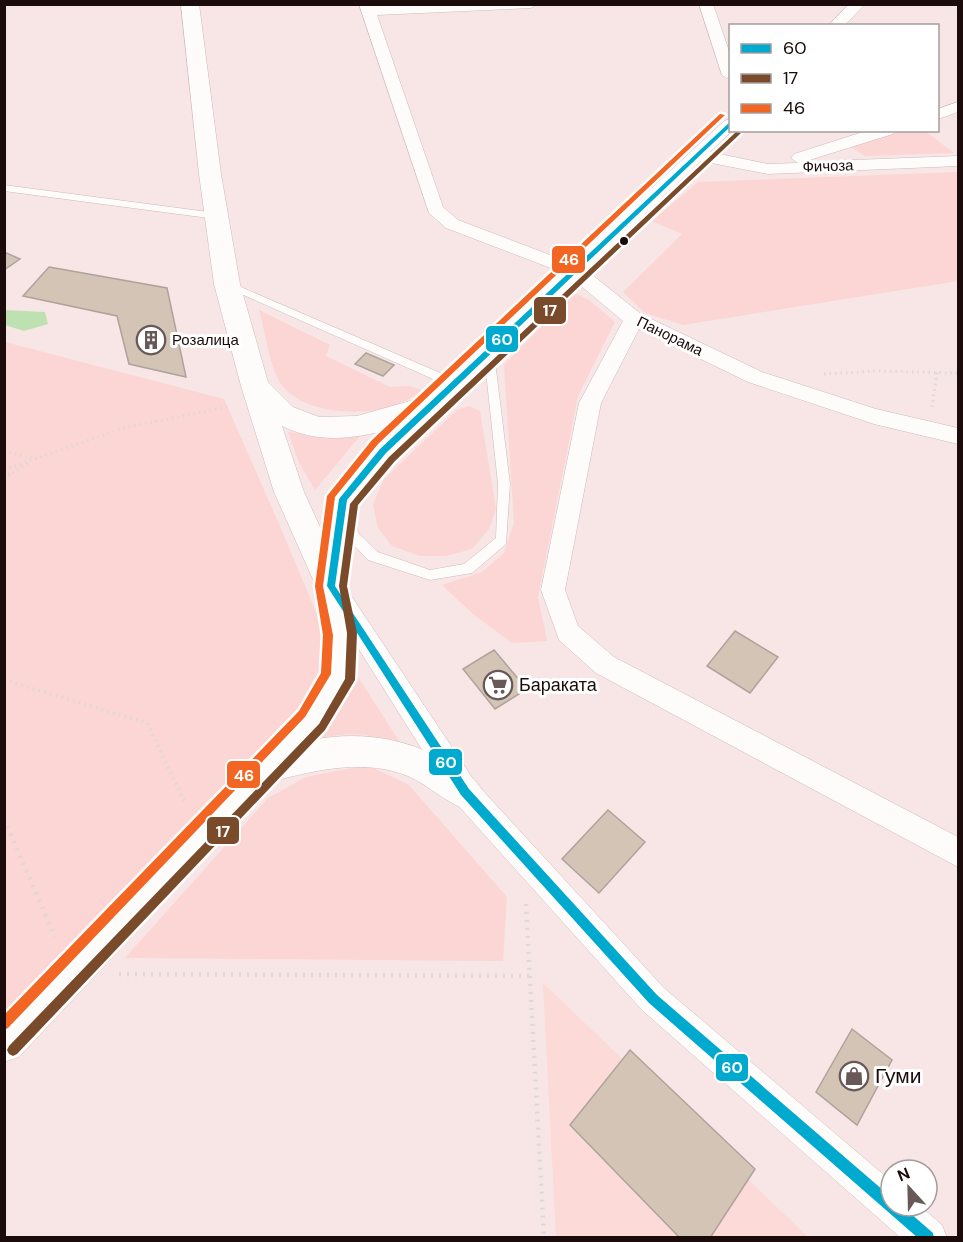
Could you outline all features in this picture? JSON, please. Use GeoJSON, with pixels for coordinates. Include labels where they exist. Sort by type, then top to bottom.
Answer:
{"type":"FeatureCollection","features":[{"type":"Feature","properties":{"kind":"main road"},"geometry":{"type":"LineString","coordinates":[[190,4],[216,216],[227,284],[259,399],[289,492],[331,586]]}},
{"type":"Feature","properties":{"kind":"main road"},"geometry":{"type":"LineString","coordinates":[[259,399],[282,414],[314,426],[345,428],[377,424],[431,405]]}},
{"type":"Feature","properties":{"kind":"street"},"geometry":{"type":"LineString","coordinates":[[367,8],[531,4]]}},
{"type":"Feature","properties":{"kind":"street"},"geometry":{"type":"LineString","coordinates":[[706,4],[729,72]]}},
{"type":"Feature","properties":{"kind":"street"},"geometry":{"type":"LineString","coordinates":[[837,24],[858,4]]}},
{"type":"Feature","properties":{"kind":"street","name":"Панорама"},"geometry":{"type":"LineString","coordinates":[[367,8],[435,209],[452,224],[575,271],[634,319],[755,377],[874,416],[958,436]]}},
{"type":"Feature","properties":{"kind":"street"},"geometry":{"type":"LineString","coordinates":[[939,114],[958,107]]}},
{"type":"Feature","properties":{"kind":"street"},"geometry":{"type":"LineString","coordinates":[[4,1042],[312,721],[338,678],[340,634],[331,586],[343,499],[383,451],[729,125]]}},
{"type":"Feature","properties":{"kind":"street"},"geometry":{"type":"LineString","coordinates":[[768,169],[881,132]]}},
{"type":"Feature","properties":{"kind":"street","name":"Фичоза"},"geometry":{"type":"LineString","coordinates":[[698,155],[768,169],[958,160]]}},
{"type":"Feature","properties":{"kind":"street"},"geometry":{"type":"LineString","coordinates":[[634,319],[590,402],[553,590],[568,632],[605,665],[958,853]]}},
{"type":"Feature","properties":{"kind":"street"},"geometry":{"type":"LineString","coordinates":[[331,586],[465,792],[653,999],[929,1238]]}},
{"type":"Feature","properties":{"kind":"street"},"geometry":{"type":"LineString","coordinates":[[266,767],[316,753],[363,750],[410,760],[465,792]]}},
{"type":"Feature","properties":{"kind":"lane"},"geometry":{"type":"LineString","coordinates":[[4,188],[216,216]]}},
{"type":"Feature","properties":{"kind":"lane"},"geometry":{"type":"LineString","coordinates":[[227,284],[455,384]]}},
{"type":"Feature","properties":{"kind":"lane"},"geometry":{"type":"LineString","coordinates":[[343,499],[353,536],[373,556],[430,575],[467,569],[502,540],[504,484],[489,353]]}},
{"type":"Feature","properties":{"kind":"path"},"geometry":{"type":"LineString","coordinates":[[822,374],[878,371],[958,373]]}},
{"type":"Feature","properties":{"kind":"path"},"geometry":{"type":"LineString","coordinates":[[928,428],[937,372]]}},
{"type":"Feature","properties":{"kind":"path"},"geometry":{"type":"LineString","coordinates":[[4,470],[123,428],[259,399]]}},
{"type":"Feature","properties":{"kind":"path"},"geometry":{"type":"LineString","coordinates":[[4,451],[36,459]]}},
{"type":"Feature","properties":{"kind":"path"},"geometry":{"type":"LineString","coordinates":[[4,478],[36,459]]}},
{"type":"Feature","properties":{"kind":"path"},"geometry":{"type":"LineString","coordinates":[[4,680],[147,723],[201,835]]}},
{"type":"Feature","properties":{"kind":"path"},"geometry":{"type":"LineString","coordinates":[[4,819],[70,974],[530,976]]}},
{"type":"Feature","properties":{"kind":"path"},"geometry":{"type":"LineString","coordinates":[[523,856],[544,1238]]}},
{"type":"Feature","properties":{"kind":"shaded area"},"geometry":{"type":"Polygon","coordinates":[[[898,132],[926,132],[954,153],[865,156],[848,145],[898,132]]]}},
{"type":"Feature","properties":{"kind":"shaded area"},"geometry":{"type":"Polygon","coordinates":[[[958,172],[958,281],[683,325],[645,313],[623,292],[682,234],[652,221],[698,182],[958,172]]]}},
{"type":"Feature","properties":{"kind":"shaded area"},"geometry":{"type":"Polygon","coordinates":[[[574,293],[589,300],[615,322],[578,396],[538,597],[547,641],[512,643],[473,614],[442,585],[482,572],[504,553],[514,523],[504,365],[574,293]]]}},
{"type":"Feature","properties":{"kind":"shaded area"},"geometry":{"type":"Polygon","coordinates":[[[4,310],[45,312],[48,324],[24,331],[5,325],[4,310]]]}},
{"type":"Feature","properties":{"kind":"shaded area"},"geometry":{"type":"Polygon","coordinates":[[[259,310],[330,345],[326,356],[390,387],[410,386],[423,391],[383,409],[350,412],[320,408],[294,397],[277,377],[259,310]]]}},
{"type":"Feature","properties":{"kind":"shaded area"},"geometry":{"type":"Polygon","coordinates":[[[5,342],[224,399],[326,636],[324,661],[310,695],[222,794],[5,1016],[5,342]]]}},
{"type":"Feature","properties":{"kind":"shaded area"},"geometry":{"type":"Polygon","coordinates":[[[469,406],[480,411],[496,509],[489,529],[472,549],[446,556],[420,556],[392,546],[378,528],[373,504],[384,479],[457,410],[469,406]]]}},
{"type":"Feature","properties":{"kind":"shaded area"},"geometry":{"type":"Polygon","coordinates":[[[288,432],[323,436],[360,436],[315,490],[299,463],[288,432]]]}},
{"type":"Feature","properties":{"kind":"shaded area"},"geometry":{"type":"Polygon","coordinates":[[[349,663],[401,744],[354,734],[307,741],[349,663]]]}},
{"type":"Feature","properties":{"kind":"shaded area"},"geometry":{"type":"Polygon","coordinates":[[[367,765],[409,785],[507,897],[503,961],[125,958],[268,798],[306,777],[367,765]]]}},
{"type":"Feature","properties":{"kind":"shaded area"},"geometry":{"type":"Polygon","coordinates":[[[543,983],[808,1237],[556,1237],[543,983]]]}},
{"type":"Feature","properties":{"kind":"building"},"geometry":{"type":"Polygon","coordinates":[[[4,252],[20,259],[4,270],[4,252]]]}},
{"type":"Feature","properties":{"kind":"building","name":"Розалица"},"geometry":{"type":"Polygon","coordinates":[[[49,267],[167,288],[186,377],[129,364],[117,316],[23,296],[49,267]]]}},
{"type":"Feature","properties":{"kind":"building"},"geometry":{"type":"Polygon","coordinates":[[[366,353],[394,365],[383,376],[355,364],[366,353]]]}},
{"type":"Feature","properties":{"kind":"building"},"geometry":{"type":"Polygon","coordinates":[[[735,631],[778,657],[750,693],[707,666],[735,631]]]}},
{"type":"Feature","properties":{"kind":"building"},"geometry":{"type":"Polygon","coordinates":[[[494,650],[527,689],[495,709],[463,669],[494,650]]]}},
{"type":"Feature","properties":{"kind":"building"},"geometry":{"type":"Polygon","coordinates":[[[608,810],[645,842],[599,893],[562,859],[608,810]]]}},
{"type":"Feature","properties":{"kind":"building","name":"Гуми"},"geometry":{"type":"Polygon","coordinates":[[[852,1029],[892,1060],[857,1125],[816,1092],[852,1029]]]}},
{"type":"Feature","properties":{"kind":"building"},"geometry":{"type":"Polygon","coordinates":[[[630,1050],[755,1169],[710,1238],[680,1238],[570,1125],[630,1050]]]}},
{"type":"Feature","properties":{"kind":"transit line","name":"46"},"geometry":{"type":"LineString","coordinates":[[4,1024],[302,714],[326,674],[328,635],[319,586],[331,496],[375,442],[722,115]]}},
{"type":"Feature","properties":{"kind":"transit line","name":"60"},"geometry":{"type":"LineString","coordinates":[[331,586],[343,499],[383,451],[729,125]]}},
{"type":"Feature","properties":{"kind":"transit line","name":"17"},"geometry":{"type":"LineString","coordinates":[[13,1050],[322,727],[350,680],[352,633],[343,586],[354,504],[392,459],[738,133]]}},
{"type":"Feature","properties":{"kind":"transit line","name":"60"},"geometry":{"type":"LineString","coordinates":[[331,586],[465,792],[653,999],[879,1195]]}},
{"type":"Feature","properties":{"kind":"transit line","name":"60"},"geometry":{"type":"LineString","coordinates":[[906,1218],[928,1238]]}},
{"type":"Feature","properties":{"kind":"place","name":"Розалица"},"geometry":{"type":"Point","coordinates":[151,340]}},
{"type":"Feature","properties":{"kind":"place","name":"Бараката"},"geometry":{"type":"Point","coordinates":[498,685]}},
{"type":"Feature","properties":{"kind":"place","name":"Гуми"},"geometry":{"type":"Point","coordinates":[854,1076]}}]}
